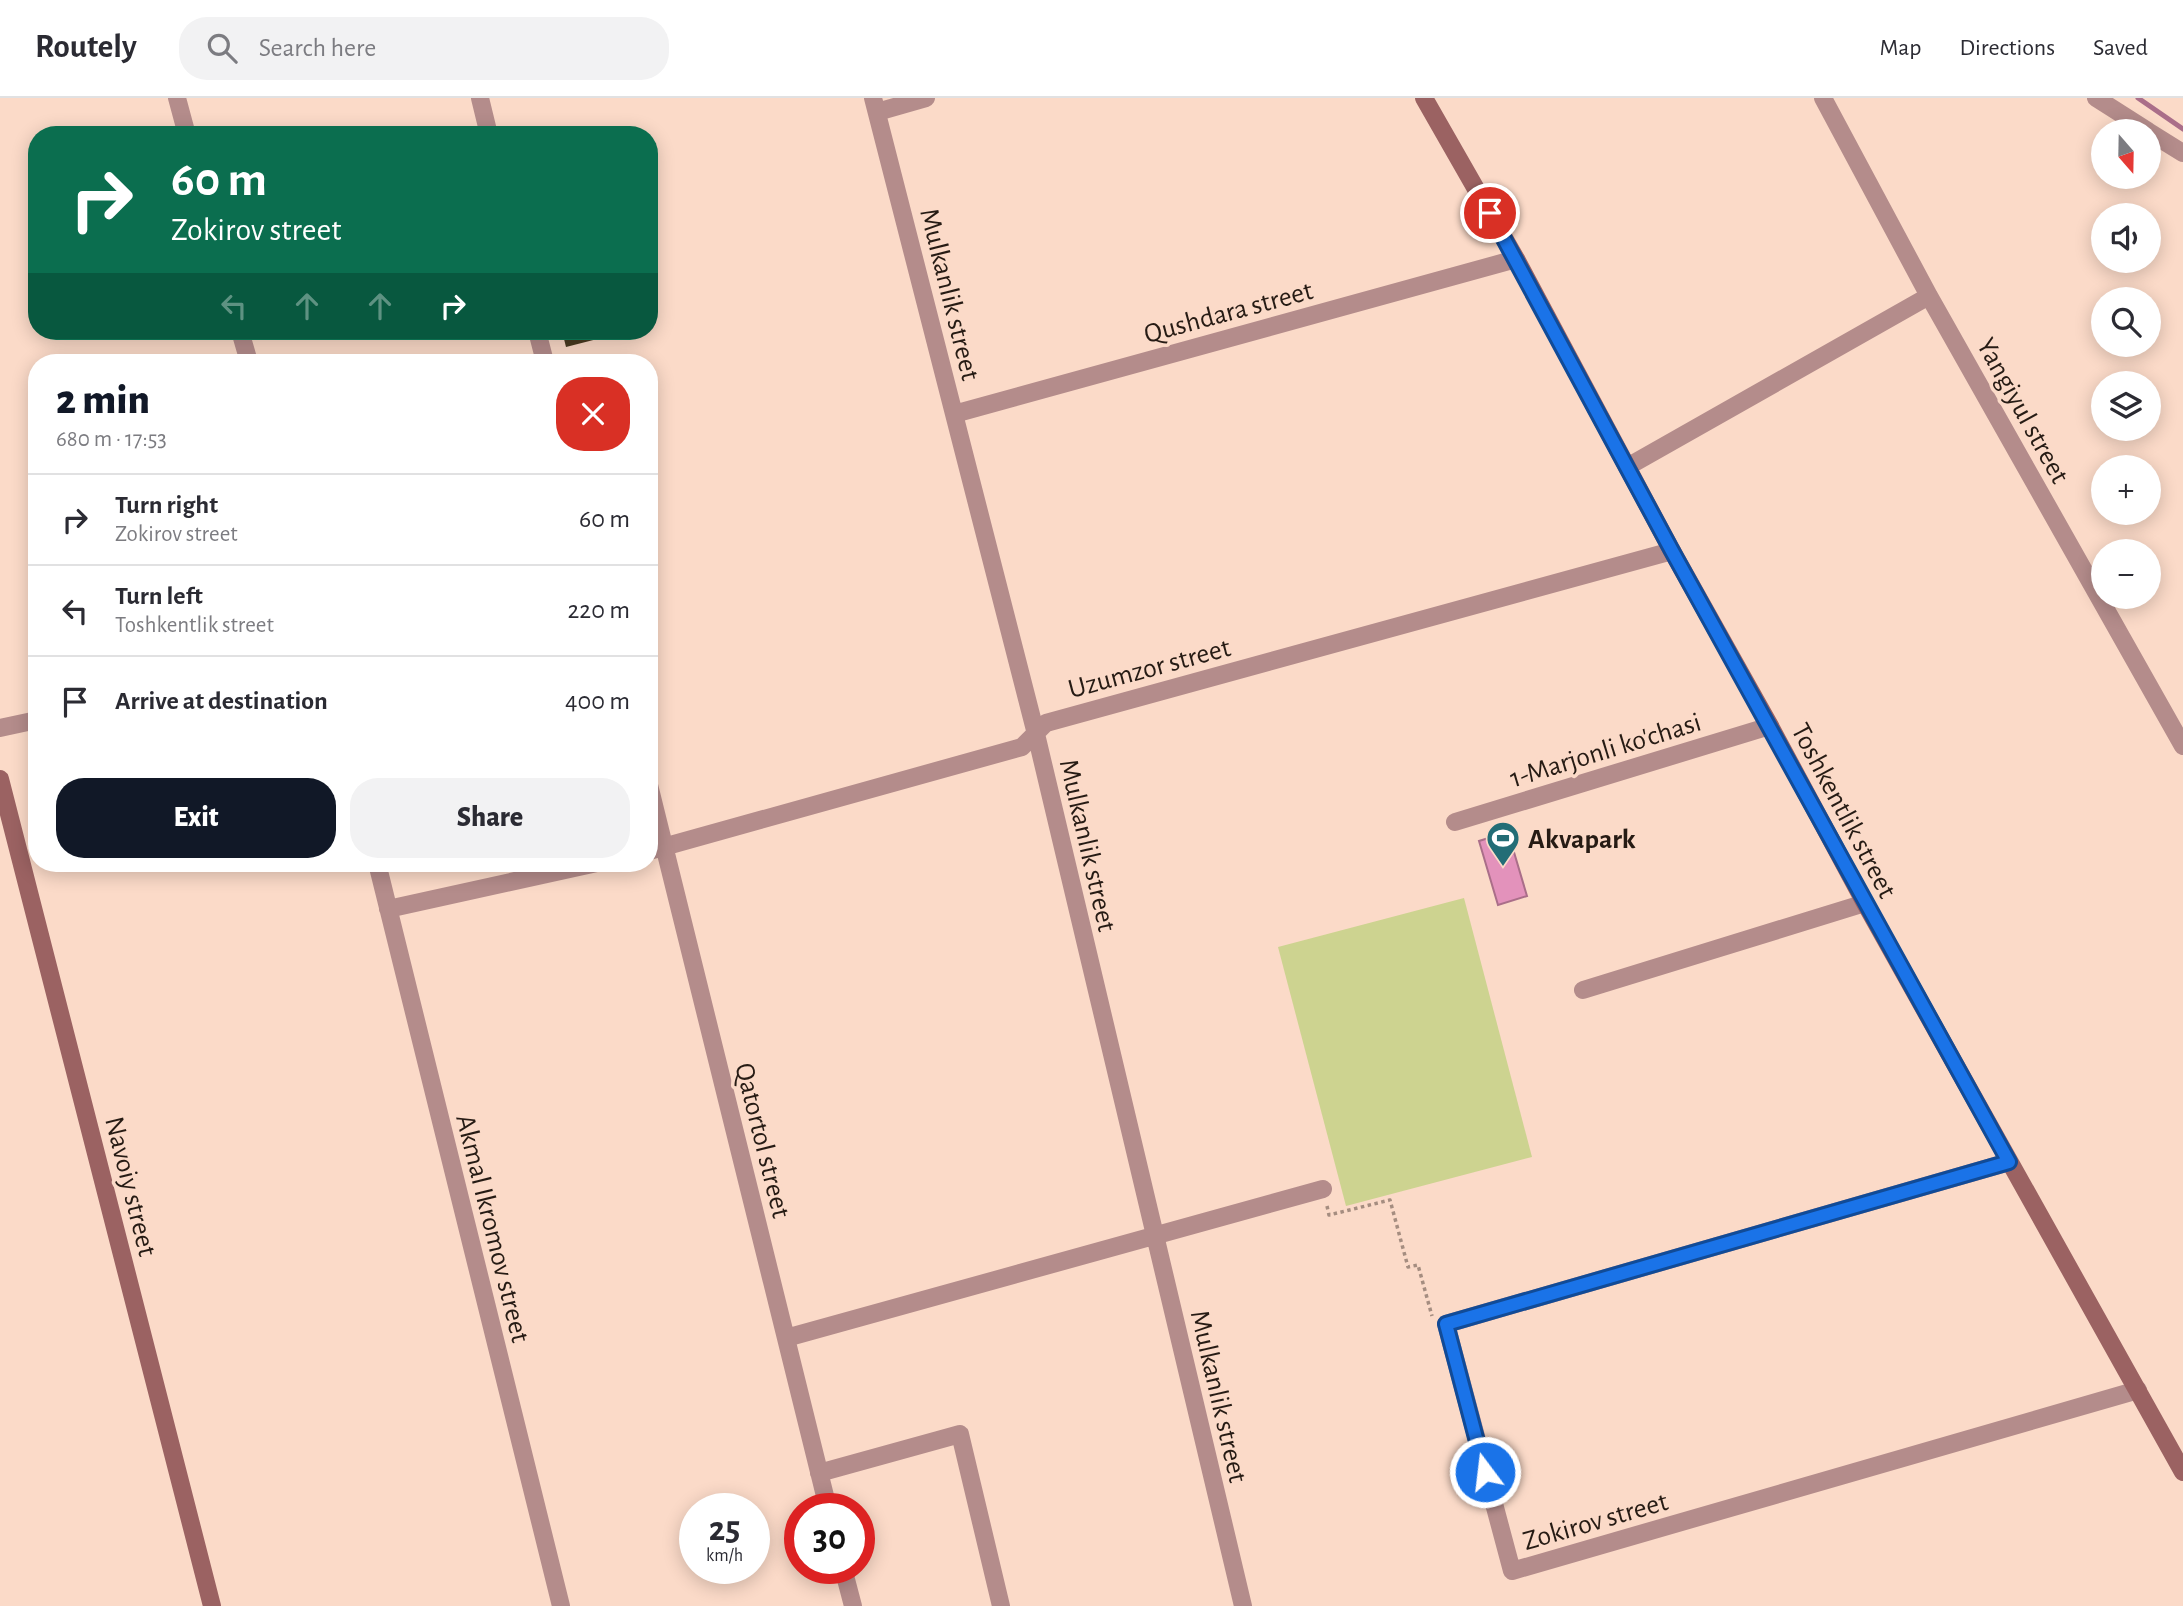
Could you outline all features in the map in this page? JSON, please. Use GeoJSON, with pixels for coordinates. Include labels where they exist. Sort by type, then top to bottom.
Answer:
{"type":"FeatureCollection","features":[{"type":"Feature","properties":{"kind":"main road","name":"Toshkentlik street"},"geometry":{"type":"LineString","coordinates":[[1424,98],[1516,259],[1865,903],[2183,1472]]}},
{"type":"Feature","properties":{"kind":"main road","name":"Navoiy street"},"geometry":{"type":"LineString","coordinates":[[0,779],[212,1606]]}},
{"type":"Feature","properties":{"kind":"street"},"geometry":{"type":"LineString","coordinates":[[177,98],[185,126]]}},
{"type":"Feature","properties":{"kind":"street"},"geometry":{"type":"LineString","coordinates":[[480,98],[487,126]]}},
{"type":"Feature","properties":{"kind":"street"},"geometry":{"type":"LineString","coordinates":[[875,105],[926,98]]}},
{"type":"Feature","properties":{"kind":"street","name":"Yangiyul street"},"geometry":{"type":"LineString","coordinates":[[1823,98],[1929,296],[2183,746]]}},
{"type":"Feature","properties":{"kind":"street"},"geometry":{"type":"LineString","coordinates":[[2096,98],[2130,119]]}},
{"type":"Feature","properties":{"kind":"street","name":"Mulkanlik street"},"geometry":{"type":"LineString","coordinates":[[875,105],[1036,734],[1243,1606]]}},
{"type":"Feature","properties":{"kind":"street"},"geometry":{"type":"LineString","coordinates":[[2161,139],[2183,153]]}},
{"type":"Feature","properties":{"kind":"street","name":"Qushdara street"},"geometry":{"type":"LineString","coordinates":[[954,414],[1516,259]]}},
{"type":"Feature","properties":{"kind":"street"},"geometry":{"type":"LineString","coordinates":[[1627,467],[1929,296]]}},
{"type":"Feature","properties":{"kind":"street","name":"Uzumzor street"},"geometry":{"type":"LineString","coordinates":[[658,850],[1023,747],[1046,723],[1672,551]]}},
{"type":"Feature","properties":{"kind":"street"},"geometry":{"type":"LineString","coordinates":[[0,728],[28,722]]}},
{"type":"Feature","properties":{"kind":"street","name":"1-Marjonli ko'chasi"},"geometry":{"type":"LineString","coordinates":[[1455,822],[1770,726]]}},
{"type":"Feature","properties":{"kind":"street","name":"Qatortol street"},"geometry":{"type":"LineString","coordinates":[[658,854],[824,1493]]}},
{"type":"Feature","properties":{"kind":"street","name":"Akmal Ikromov street"},"geometry":{"type":"LineString","coordinates":[[379,872],[561,1606]]}},
{"type":"Feature","properties":{"kind":"street"},"geometry":{"type":"LineString","coordinates":[[388,909],[556,872]]}},
{"type":"Feature","properties":{"kind":"street"},"geometry":{"type":"LineString","coordinates":[[1583,990],[1865,903]]}},
{"type":"Feature","properties":{"kind":"street"},"geometry":{"type":"LineString","coordinates":[[1446,1324],[2009,1162]]}},
{"type":"Feature","properties":{"kind":"street"},"geometry":{"type":"LineString","coordinates":[[786,1338],[1323,1189]]}},
{"type":"Feature","properties":{"kind":"street","name":"Zokirov street"},"geometry":{"type":"LineString","coordinates":[[1446,1324],[1512,1571],[2138,1390]]}},
{"type":"Feature","properties":{"kind":"street"},"geometry":{"type":"LineString","coordinates":[[819,1473],[960,1434],[1000,1606]]}},
{"type":"Feature","properties":{"kind":"street"},"geometry":{"type":"LineString","coordinates":[[847,1584],[853,1606]]}},
{"type":"Feature","properties":{"kind":"path"},"geometry":{"type":"LineString","coordinates":[[1323,1189],[1329,1214],[1390,1200],[1408,1268],[1418,1265],[1430,1314],[1446,1324]]}},
{"type":"Feature","properties":{"kind":"green space"},"geometry":{"type":"Polygon","coordinates":[[[1464,898],[1532,1157],[1346,1206],[1278,947],[1464,898]]]}},
{"type":"Feature","properties":{"kind":"shaded area","name":"Akvapark"},"geometry":{"type":"Polygon","coordinates":[[[1508,832],[1527,896],[1498,905],[1479,841],[1508,832]]]}},
{"type":"Feature","properties":{"kind":"building"},"geometry":{"type":"Polygon","coordinates":[[[564,340],[593,340],[566,347],[564,340]]]}},
{"type":"Feature","properties":{"kind":"waterway"},"geometry":{"type":"LineString","coordinates":[[2138,98],[2183,129]]}},
{"type":"Feature","properties":{"kind":"place","name":"Akvapark"},"geometry":{"type":"Point","coordinates":[1503,868]}},
{"type":"Feature","properties":{"kind":"route"},"geometry":{"type":"LineString","coordinates":[[1485,1472],[1446,1324],[2009,1162],[1672,551],[1490,213]]}}]}
